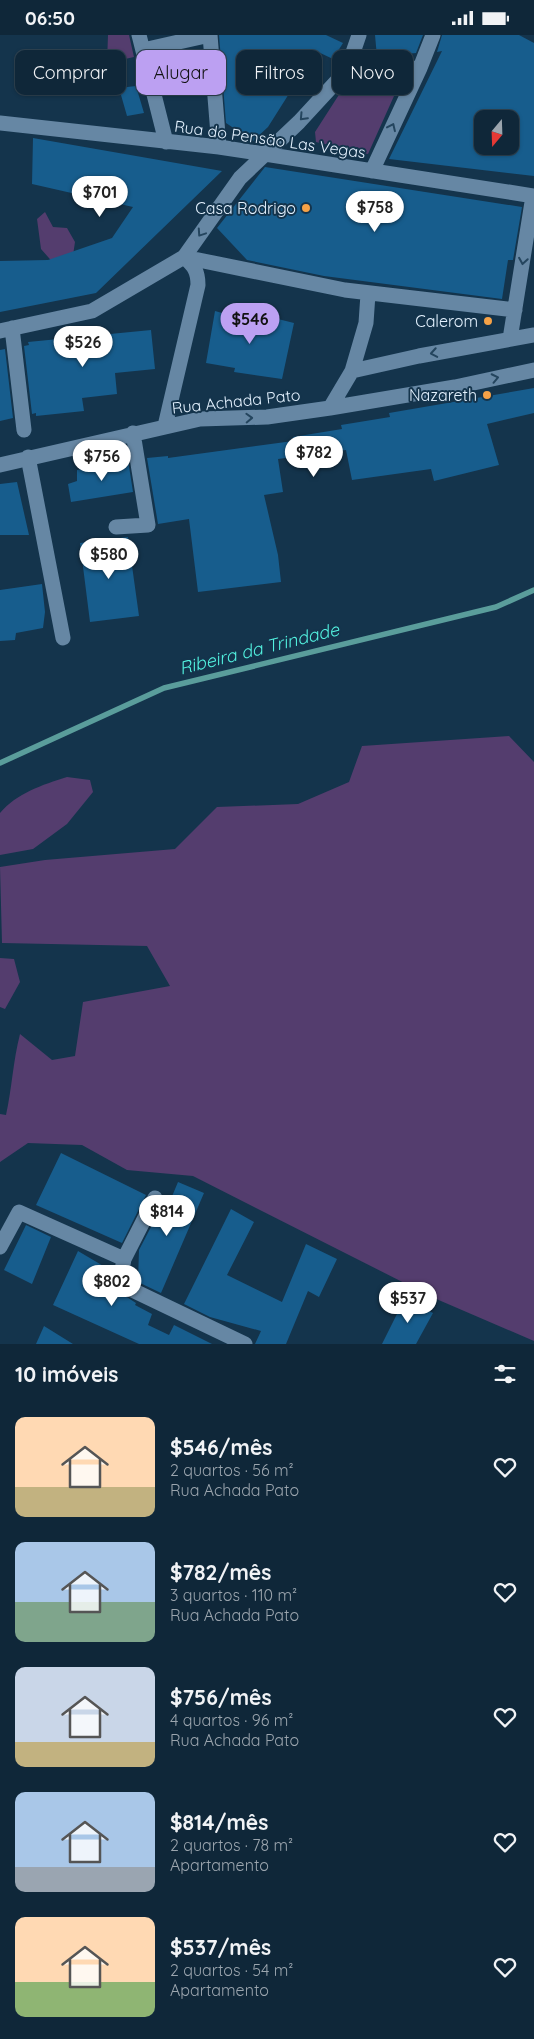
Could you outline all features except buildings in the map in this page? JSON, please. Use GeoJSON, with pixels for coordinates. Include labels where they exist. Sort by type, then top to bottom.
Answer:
{"type":"FeatureCollection","features":[{"type":"Feature","properties":{"kind":"street"},"geometry":{"type":"LineString","coordinates":[[166,141],[141,42],[210,35],[219,147]]}},
{"type":"Feature","properties":{"kind":"street"},"geometry":{"type":"LineString","coordinates":[[354,50],[359,35]]}},
{"type":"Feature","properties":{"kind":"street"},"geometry":{"type":"LineString","coordinates":[[372,171],[420,68],[433,35]]}},
{"type":"Feature","properties":{"kind":"street"},"geometry":{"type":"LineString","coordinates":[[413,68],[420,68]]}},
{"type":"Feature","properties":{"kind":"street"},"geometry":{"type":"LineString","coordinates":[[24,430],[6,329],[92,311],[184,257],[233,187],[299,122],[332,86]]}},
{"type":"Feature","properties":{"kind":"street","name":"Rua do Pensão Las Vegas"},"geometry":{"type":"LineString","coordinates":[[0,123],[219,147],[534,196]]}},
{"type":"Feature","properties":{"kind":"street"},"geometry":{"type":"LineString","coordinates":[[510,339],[534,196]]}},
{"type":"Feature","properties":{"kind":"street"},"geometry":{"type":"LineString","coordinates":[[184,257],[368,294],[515,310]]}},
{"type":"Feature","properties":{"kind":"street"},"geometry":{"type":"LineString","coordinates":[[165,426],[198,285],[198,274],[194,265],[184,257]]}},
{"type":"Feature","properties":{"kind":"street"},"geometry":{"type":"LineString","coordinates":[[330,408],[352,371],[366,323],[368,294]]}},
{"type":"Feature","properties":{"kind":"street"},"geometry":{"type":"LineString","coordinates":[[352,371],[534,335]]}},
{"type":"Feature","properties":{"kind":"street","name":"Rua Achada Pato"},"geometry":{"type":"LineString","coordinates":[[0,465],[28,457],[200,419],[268,417],[330,408],[455,387],[534,370]]}},
{"type":"Feature","properties":{"kind":"street"},"geometry":{"type":"LineString","coordinates":[[116,527],[148,525],[133,433]]}},
{"type":"Feature","properties":{"kind":"street"},"geometry":{"type":"LineString","coordinates":[[28,457],[63,638]]}},
{"type":"Feature","properties":{"kind":"street"},"geometry":{"type":"LineString","coordinates":[[155,1198],[124,1259],[121,1276],[126,1287],[245,1344]]}},
{"type":"Feature","properties":{"kind":"street"},"geometry":{"type":"LineString","coordinates":[[0,1247],[19,1212],[124,1259]]}},
{"type":"Feature","properties":{"kind":"shaded area"},"geometry":{"type":"Polygon","coordinates":[[[108,35],[129,35],[134,57],[126,59],[126,50],[107,50],[108,35]]]}},
{"type":"Feature","properties":{"kind":"shaded area"},"geometry":{"type":"Polygon","coordinates":[[[339,95],[394,96],[368,154],[316,142],[315,132],[339,95]]]}},
{"type":"Feature","properties":{"kind":"shaded area"},"geometry":{"type":"Polygon","coordinates":[[[45,212],[53,227],[67,228],[75,242],[72,262],[56,266],[41,249],[37,219],[45,212]]]}},
{"type":"Feature","properties":{"kind":"shaded area"},"geometry":{"type":"Polygon","coordinates":[[[509,736],[534,762],[534,1341],[434,1298],[193,1176],[127,1170],[82,1145],[28,1143],[0,1162],[0,1114],[6,1115],[20,1034],[52,1060],[75,1056],[83,1002],[170,986],[147,946],[2,943],[0,867],[45,860],[175,849],[217,807],[298,804],[349,782],[362,746],[509,736]]]}},
{"type":"Feature","properties":{"kind":"shaded area"},"geometry":{"type":"Polygon","coordinates":[[[67,777],[90,780],[93,792],[67,824],[33,849],[0,855],[0,813],[22,795],[67,777]]]}},
{"type":"Feature","properties":{"kind":"shaded area"},"geometry":{"type":"Polygon","coordinates":[[[0,958],[14,959],[20,982],[5,1009],[0,1007],[0,958]]]}},
{"type":"Feature","properties":{"kind":"waterway","name":"Ribeira da Trindade"},"geometry":{"type":"LineString","coordinates":[[0,763],[164,688],[496,607],[534,590]]}},
{"type":"Feature","properties":{"kind":"place","name":"Casa Rodrigo"},"geometry":{"type":"Point","coordinates":[306,208]}},
{"type":"Feature","properties":{"kind":"place","name":"Calerom"},"geometry":{"type":"Point","coordinates":[488,321]}},
{"type":"Feature","properties":{"kind":"place","name":"Nazareth"},"geometry":{"type":"Point","coordinates":[487,395]}}]}
